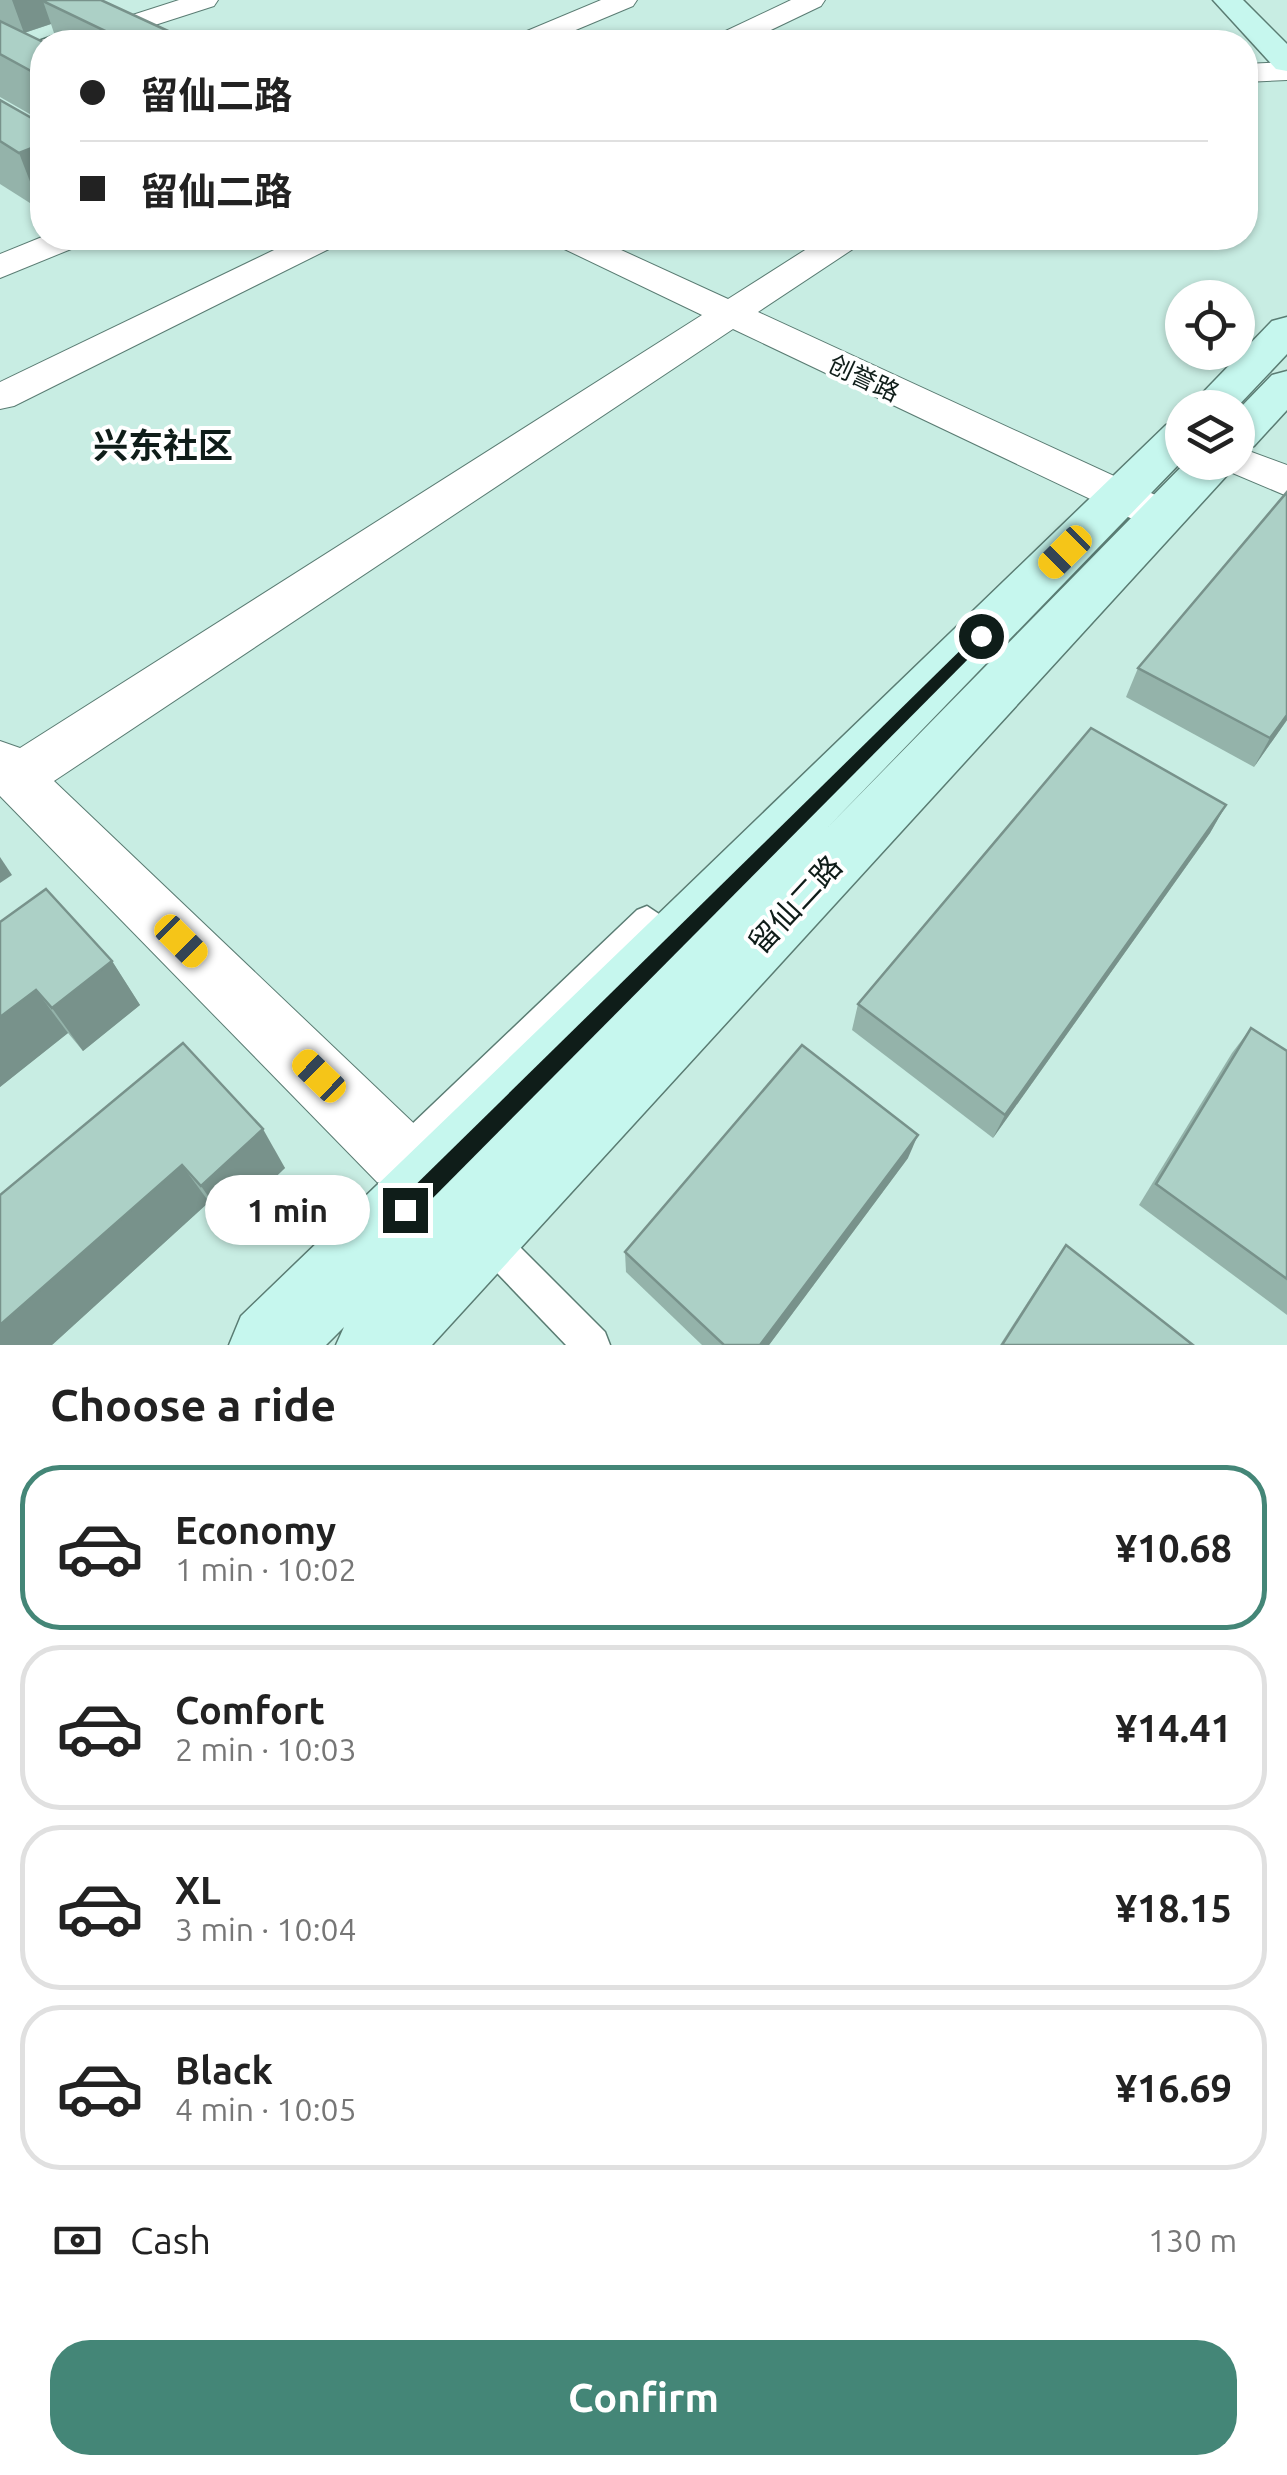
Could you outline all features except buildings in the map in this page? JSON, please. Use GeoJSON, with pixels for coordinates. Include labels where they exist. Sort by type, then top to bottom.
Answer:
{"type":"FeatureCollection","features":[{"type":"Feature","properties":{"kind":"street"},"geometry":{"type":"LineString","coordinates":[[77,0],[139,30]]}},
{"type":"Feature","properties":{"kind":"street"},"geometry":{"type":"LineString","coordinates":[[130,26],[204,0]]}},
{"type":"Feature","properties":{"kind":"street"},"geometry":{"type":"LineString","coordinates":[[553,30],[624,0]]}},
{"type":"Feature","properties":{"kind":"street"},"geometry":{"type":"LineString","coordinates":[[749,30],[812,0]]}},
{"type":"Feature","properties":{"kind":"street"},"geometry":{"type":"LineString","coordinates":[[1227,0],[1256,30]]}},
{"type":"Feature","properties":{"kind":"street"},"geometry":{"type":"LineString","coordinates":[[1258,32],[1287,62]]}},
{"type":"Feature","properties":{"kind":"street"},"geometry":{"type":"LineString","coordinates":[[1258,72],[1287,71]]}},
{"type":"Feature","properties":{"kind":"street"},"geometry":{"type":"LineString","coordinates":[[0,267],[41,250]]}},
{"type":"Feature","properties":{"kind":"street"},"geometry":{"type":"LineString","coordinates":[[0,398],[302,250]]}},
{"type":"Feature","properties":{"kind":"street","name":"创誉路"},"geometry":{"type":"LineString","coordinates":[[593,250],[1141,506]]}},
{"type":"Feature","properties":{"kind":"street"},"geometry":{"type":"LineString","coordinates":[[401,1158],[8,770],[829,250]]}},
{"type":"Feature","properties":{"kind":"street"},"geometry":{"type":"LineString","coordinates":[[1228,390],[1287,330]]}},
{"type":"Feature","properties":{"kind":"street"},"geometry":{"type":"LineString","coordinates":[[1255,418],[1287,384]]}},
{"type":"Feature","properties":{"kind":"street","name":"留仙二路"},"geometry":{"type":"LineString","coordinates":[[377,1345],[483,1234],[1141,506],[1165,464]]}},
{"type":"Feature","properties":{"kind":"street"},"geometry":{"type":"LineString","coordinates":[[1255,468],[1287,482]]}},
{"type":"Feature","properties":{"kind":"street","name":"留仙二路"},"geometry":{"type":"LineString","coordinates":[[270,1345],[675,942],[1141,506],[1183,480]]}},
{"type":"Feature","properties":{"kind":"lane"},"geometry":{"type":"LineString","coordinates":[[79,30],[102,22]]}},
{"type":"Feature","properties":{"kind":"lane"},"geometry":{"type":"LineString","coordinates":[[401,1158],[648,919],[675,942]]}},
{"type":"Feature","properties":{"kind":"lane"},"geometry":{"type":"LineString","coordinates":[[483,1234],[592,1345]]}},
{"type":"Feature","properties":{"kind":"district","name":"兴东社区"},"geometry":{"type":"Point","coordinates":[163,445]}},
{"type":"Feature","properties":{"kind":"route"},"geometry":{"type":"LineString","coordinates":[[405,1210],[981,636]]}}]}
